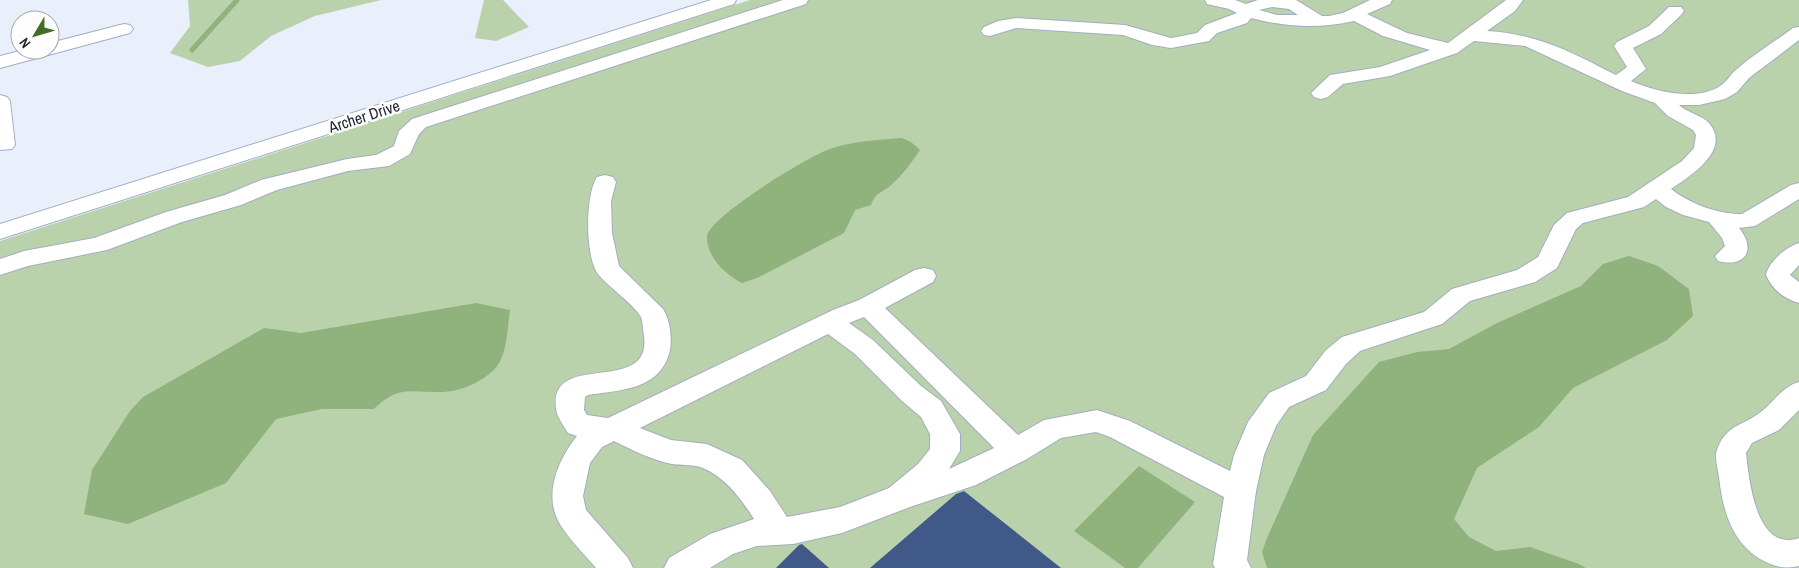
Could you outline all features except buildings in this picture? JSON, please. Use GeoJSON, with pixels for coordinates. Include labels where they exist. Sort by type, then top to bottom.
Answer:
{"type":"FeatureCollection","features":[{"type":"Feature","properties":{"kind":"street","name":"Archer Drive"},"geometry":{"type":"LineString","coordinates":[[0,232],[728,0]]}},
{"type":"Feature","properties":{"kind":"street"},"geometry":{"type":"LineString","coordinates":[[0,267],[24,259],[99,245],[174,217],[233,200],[269,185],[347,165],[381,162],[403,150],[409,130],[419,123],[800,0]]}},
{"type":"Feature","properties":{"kind":"street"},"geometry":{"type":"LineString","coordinates":[[1213,0],[1235,5],[1247,12],[1277,20],[1318,21],[1329,21],[1355,14],[1384,0]]}},
{"type":"Feature","properties":{"kind":"street"},"geometry":{"type":"LineString","coordinates":[[1321,93],[1337,79],[1383,72],[1451,49],[1510,7],[1515,0]]}},
{"type":"Feature","properties":{"kind":"street"},"geometry":{"type":"LineString","coordinates":[[1620,84],[1621,80],[1637,69],[1623,46],[1655,30],[1675,11]]}},
{"type":"Feature","properties":{"kind":"street"},"geometry":{"type":"LineString","coordinates":[[990,31],[1004,24],[1125,30],[1158,42],[1171,43],[1197,39],[1211,29],[1240,19],[1247,12]]}},
{"type":"Feature","properties":{"kind":"street"},"geometry":{"type":"LineString","coordinates":[[1355,14],[1369,24],[1392,35],[1451,49]]}},
{"type":"Feature","properties":{"kind":"street"},"geometry":{"type":"LineString","coordinates":[[60,46],[124,28]]}},
{"type":"Feature","properties":{"kind":"street"},"geometry":{"type":"LineString","coordinates":[[1477,30],[1504,38],[1529,42],[1577,61],[1620,84],[1662,99],[1699,99],[1718,95],[1730,88],[1742,74],[1799,32]]}},
{"type":"Feature","properties":{"kind":"street"},"geometry":{"type":"LineString","coordinates":[[1230,567],[1240,491],[1249,455],[1263,422],[1279,400],[1316,383],[1336,357],[1351,344],[1433,318],[1461,295],[1526,276],[1548,262],[1566,225],[1575,218],[1636,202],[1690,166],[1704,149],[1706,135],[1701,126],[1675,112],[1662,99]]}},
{"type":"Feature","properties":{"kind":"street"},"geometry":{"type":"LineString","coordinates":[[0,101],[5,145]]}},
{"type":"Feature","properties":{"kind":"street"},"geometry":{"type":"LineString","coordinates":[[605,182],[600,201],[600,233],[607,269],[654,315],[658,342],[654,358],[646,370],[628,378],[580,386],[571,393],[570,410],[578,425],[619,430],[646,444],[671,452],[707,456],[732,469],[759,500],[779,531]]}},
{"type":"Feature","properties":{"kind":"street"},"geometry":{"type":"LineString","coordinates":[[1657,189],[1674,202],[1719,219],[1733,221],[1746,220],[1799,190]]}},
{"type":"Feature","properties":{"kind":"street"},"geometry":{"type":"LineString","coordinates":[[1719,219],[1733,236],[1737,246],[1736,252],[1727,256]]}},
{"type":"Feature","properties":{"kind":"street"},"geometry":{"type":"LineString","coordinates":[[1799,251],[1779,270],[1778,275],[1781,282],[1799,296]]}},
{"type":"Feature","properties":{"kind":"street"},"geometry":{"type":"LineString","coordinates":[[616,568],[572,516],[567,496],[577,458],[592,439],[609,429],[868,306],[924,276]]}},
{"type":"Feature","properties":{"kind":"street"},"geometry":{"type":"LineString","coordinates":[[868,306],[1016,451]]}},
{"type":"Feature","properties":{"kind":"street"},"geometry":{"type":"LineString","coordinates":[[830,323],[864,347],[911,393],[931,409],[945,434],[945,451],[929,473],[900,497]]}},
{"type":"Feature","properties":{"kind":"street"},"geometry":{"type":"LineString","coordinates":[[1799,392],[1768,422],[1742,435],[1731,452],[1740,506],[1750,534],[1757,542],[1770,550],[1787,556],[1799,552]]}},
{"type":"Feature","properties":{"kind":"street"},"geometry":{"type":"LineString","coordinates":[[681,568],[722,544],[757,532],[779,531],[842,520],[900,497],[965,476],[1016,451],[1054,428],[1097,421],[1120,429],[1240,491]]}},
{"type":"Feature","properties":{"kind":"shaded area"},"geometry":{"type":"Polygon","coordinates":[[[188,0],[381,0],[315,16],[271,36],[240,61],[208,67],[170,53],[190,26],[188,0]]]}},
{"type":"Feature","properties":{"kind":"shaded area"},"geometry":{"type":"Polygon","coordinates":[[[484,0],[503,0],[529,27],[496,41],[475,38],[484,0]]]}},
{"type":"Feature","properties":{"kind":"shaded area"},"geometry":{"type":"Polygon","coordinates":[[[750,0],[1799,0],[1799,568],[0,568],[0,241],[750,0]]]}},
{"type":"Feature","properties":{"kind":"shaded area"},"geometry":{"type":"Polygon","coordinates":[[[902,138],[911,142],[920,150],[902,174],[877,195],[871,205],[855,210],[844,233],[757,278],[742,283],[724,270],[713,258],[707,236],[712,227],[724,215],[783,174],[819,154],[839,146],[865,141],[902,138]]]}},
{"type":"Feature","properties":{"kind":"shaded area"},"geometry":{"type":"Polygon","coordinates":[[[1629,256],[1658,266],[1689,289],[1693,316],[1667,340],[1573,388],[1539,427],[1477,468],[1454,519],[1469,537],[1496,551],[1530,547],[1586,568],[1267,568],[1262,552],[1313,435],[1379,362],[1417,352],[1449,349],[1497,323],[1581,286],[1603,264],[1629,256]]]}},
{"type":"Feature","properties":{"kind":"shaded area"},"geometry":{"type":"Polygon","coordinates":[[[476,303],[510,310],[502,358],[494,370],[477,382],[463,388],[448,391],[407,391],[399,393],[383,401],[374,409],[322,409],[276,419],[226,483],[128,524],[84,514],[92,470],[130,411],[143,397],[264,328],[301,333],[476,303]]]}},
{"type":"Feature","properties":{"kind":"shaded area"},"geometry":{"type":"Polygon","coordinates":[[[1139,466],[1195,502],[1138,568],[1125,568],[1074,531],[1139,466]]]}},
{"type":"Feature","properties":{"kind":"waterway"},"geometry":{"type":"LineString","coordinates":[[192,50],[237,0]]}}]}
